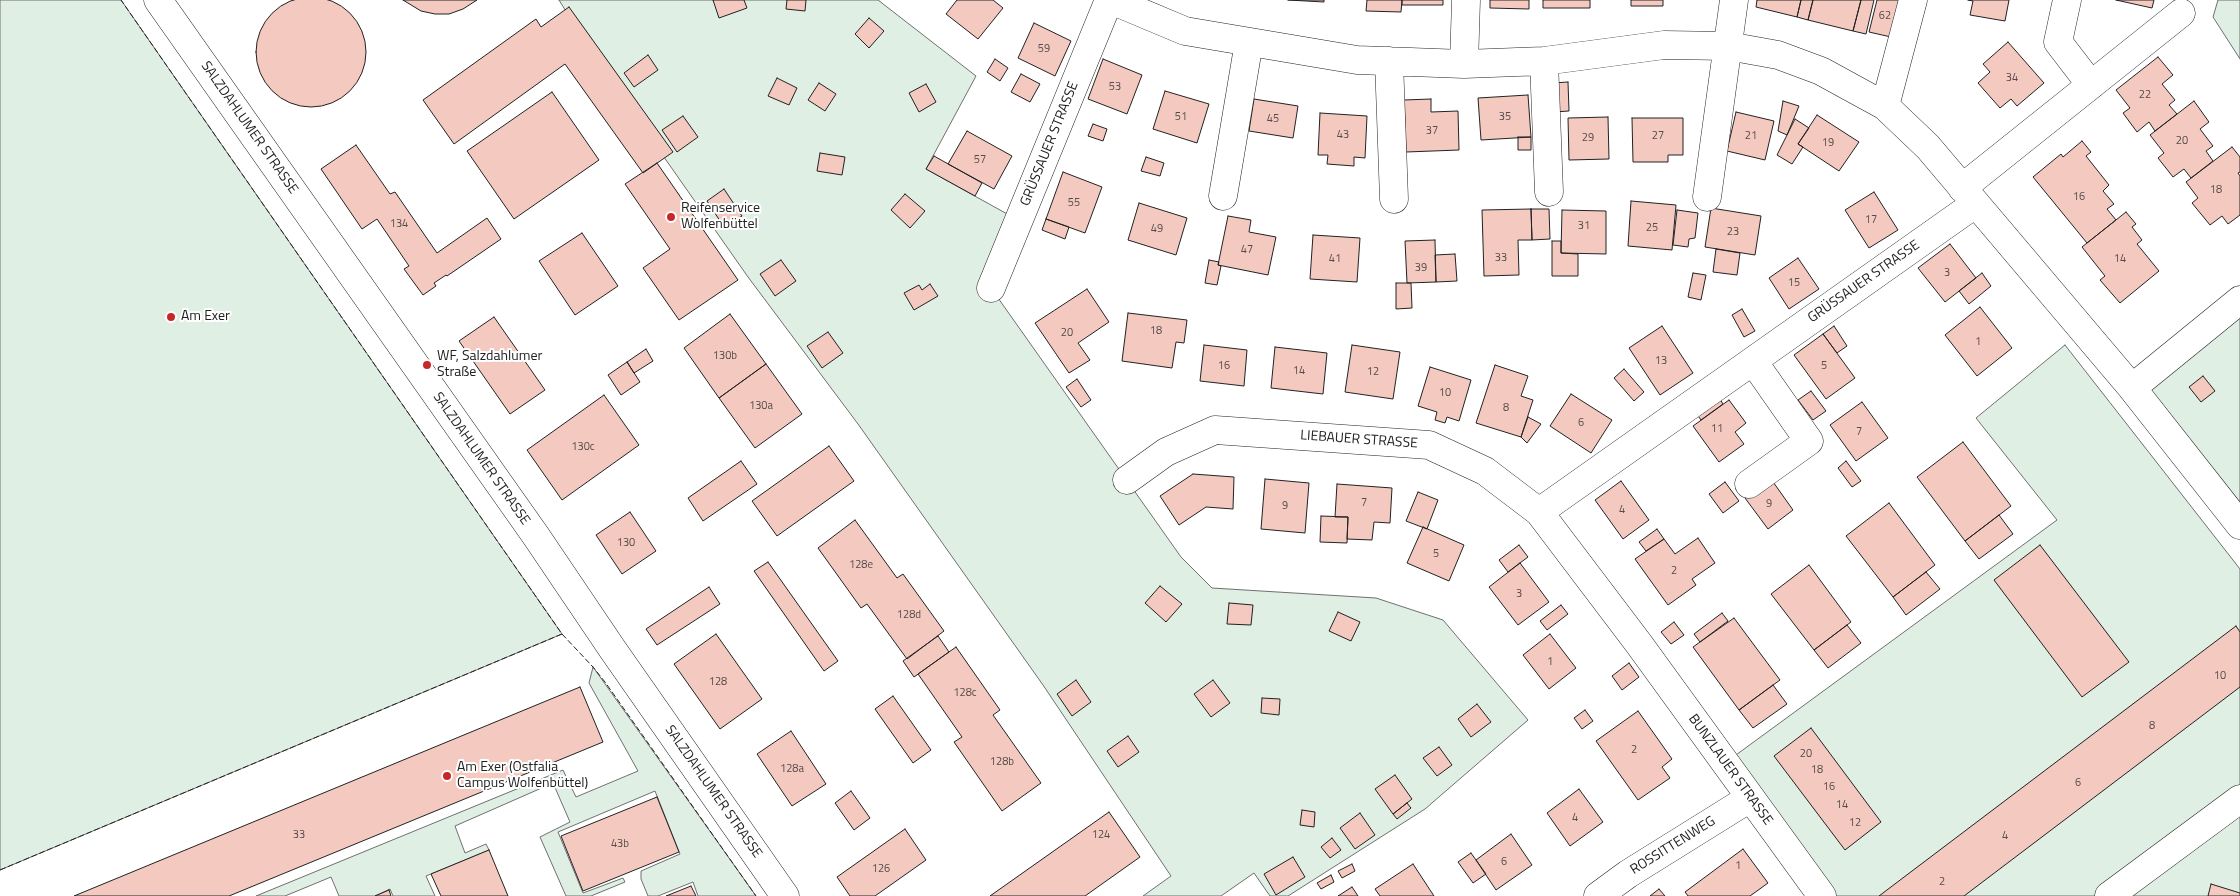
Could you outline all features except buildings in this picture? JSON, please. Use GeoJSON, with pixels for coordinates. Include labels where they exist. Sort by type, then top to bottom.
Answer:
{"type":"FeatureCollection","features":[{"type":"Feature","properties":{"kind":"street","name":"SALZDAHLUMER STRASSE"},"geometry":{"type":"LineString","coordinates":[[158,0],[536,536],[613,650],[785,896]]}},
{"type":"Feature","properties":{"kind":"street","name":"GRÜSSAUER STRASSE"},"geometry":{"type":"LineString","coordinates":[[991,288],[1110,0],[1185,31],[1357,60],[1464,64],[1544,62],[1664,45],[1728,46],[1778,55],[1821,71],[1885,106],[1928,147],[2132,388],[2240,525]]}},
{"type":"Feature","properties":{"kind":"street"},"geometry":{"type":"LineString","coordinates":[[1464,64],[1466,0]]}},
{"type":"Feature","properties":{"kind":"street"},"geometry":{"type":"LineString","coordinates":[[1707,197],[1734,0]]}},
{"type":"Feature","properties":{"kind":"street"},"geometry":{"type":"LineString","coordinates":[[1885,106],[1914,0]]}},
{"type":"Feature","properties":{"kind":"street"},"geometry":{"type":"LineString","coordinates":[[2067,0],[2058,42],[2091,85]]}},
{"type":"Feature","properties":{"kind":"street","name":"GRÜSSAUER STRASSE"},"geometry":{"type":"LineString","coordinates":[[1539,512],[1753,361],[1969,196],[2091,85],[2181,13]]}},
{"type":"Feature","properties":{"kind":"street"},"geometry":{"type":"LineString","coordinates":[[1223,196],[1249,42]]}},
{"type":"Feature","properties":{"kind":"street"},"geometry":{"type":"LineString","coordinates":[[1390,62],[1394,199]]}},
{"type":"Feature","properties":{"kind":"street"},"geometry":{"type":"LineString","coordinates":[[1544,62],[1549,192]]}},
{"type":"Feature","properties":{"kind":"street"},"geometry":{"type":"LineString","coordinates":[[2132,388],[2240,300]]}},
{"type":"Feature","properties":{"kind":"street"},"geometry":{"type":"LineString","coordinates":[[1748,484],[1809,441],[1753,361]]}},
{"type":"Feature","properties":{"kind":"street","name":"LIEBAUER STRASSE"},"geometry":{"type":"LineString","coordinates":[[1127,480],[1166,452],[1215,430],[1429,445],[1485,470],[1539,512],[1639,644]]}},
{"type":"Feature","properties":{"kind":"street","name":"BUNZLAUER STRASSE"},"geometry":{"type":"LineString","coordinates":[[1639,644],[1822,896]]}},
{"type":"Feature","properties":{"kind":"street","name":"ROSSITTENWEG"},"geometry":{"type":"LineString","coordinates":[[1598,896],[1628,874],[1750,798]]}},
{"type":"Feature","properties":{"kind":"street"},"geometry":{"type":"LineString","coordinates":[[2109,896],[2240,799]]}},
{"type":"Feature","properties":{"kind":"green space","name":"Am Exer"},"geometry":{"type":"Polygon","coordinates":[[[0,0],[121,0],[562,634],[0,870],[0,0]]]}},
{"type":"Feature","properties":{"kind":"green space"},"geometry":{"type":"Polygon","coordinates":[[[559,0],[878,0],[976,76],[926,169],[1018,220],[991,288],[1181,557],[1212,588],[1376,598],[1443,620],[1528,720],[1425,809],[1288,896],[1270,896],[1254,873],[1221,896],[1143,896],[1171,876],[1043,685],[858,424],[748,277],[598,63],[559,0]]]}},
{"type":"Feature","properties":{"kind":"green space"},"geometry":{"type":"Polygon","coordinates":[[[2218,0],[2240,0],[2240,59],[2213,17],[2218,0]]]}},
{"type":"Feature","properties":{"kind":"green space"},"geometry":{"type":"Polygon","coordinates":[[[2240,300],[2240,525],[2132,388],[2240,300]]]}},
{"type":"Feature","properties":{"kind":"green space"},"geometry":{"type":"Polygon","coordinates":[[[2065,345],[2240,569],[2240,896],[1822,896],[1725,763],[2057,520],[1976,418],[2065,345]]]}},
{"type":"Feature","properties":{"kind":"green space"},"geometry":{"type":"Polygon","coordinates":[[[593,667],[756,896],[698,896],[693,882],[658,896],[648,896],[641,879],[641,871],[680,854],[655,791],[558,832],[583,893],[623,878],[625,882],[591,896],[566,896],[540,837],[570,822],[553,783],[455,826],[465,853],[486,844],[489,850],[426,876],[435,896],[393,896],[390,889],[375,896],[339,896],[331,877],[285,896],[256,896],[563,770],[576,797],[638,771],[589,683],[593,667]]]}},
{"type":"Feature","properties":{"kind":"fence"},"geometry":{"type":"LineString","coordinates":[[0,870],[562,634],[121,0]]}},
{"type":"Feature","properties":{"kind":"fence"},"geometry":{"type":"LineString","coordinates":[[562,634],[605,682],[756,896]]}},
{"type":"Feature","properties":{"kind":"place","name":"Reifenservice Wolfenbüttel"},"geometry":{"type":"Point","coordinates":[671,217]}},
{"type":"Feature","properties":{"kind":"place","name":"Am Exer"},"geometry":{"type":"Point","coordinates":[171,317]}},
{"type":"Feature","properties":{"kind":"place","name":"WF, Salzdahlumer Straße"},"geometry":{"type":"Point","coordinates":[427,365]}},
{"type":"Feature","properties":{"kind":"place","name":"Am Exer (Ostfalia Campus Wolfenbüttel)"},"geometry":{"type":"Point","coordinates":[447,776]}}]}
